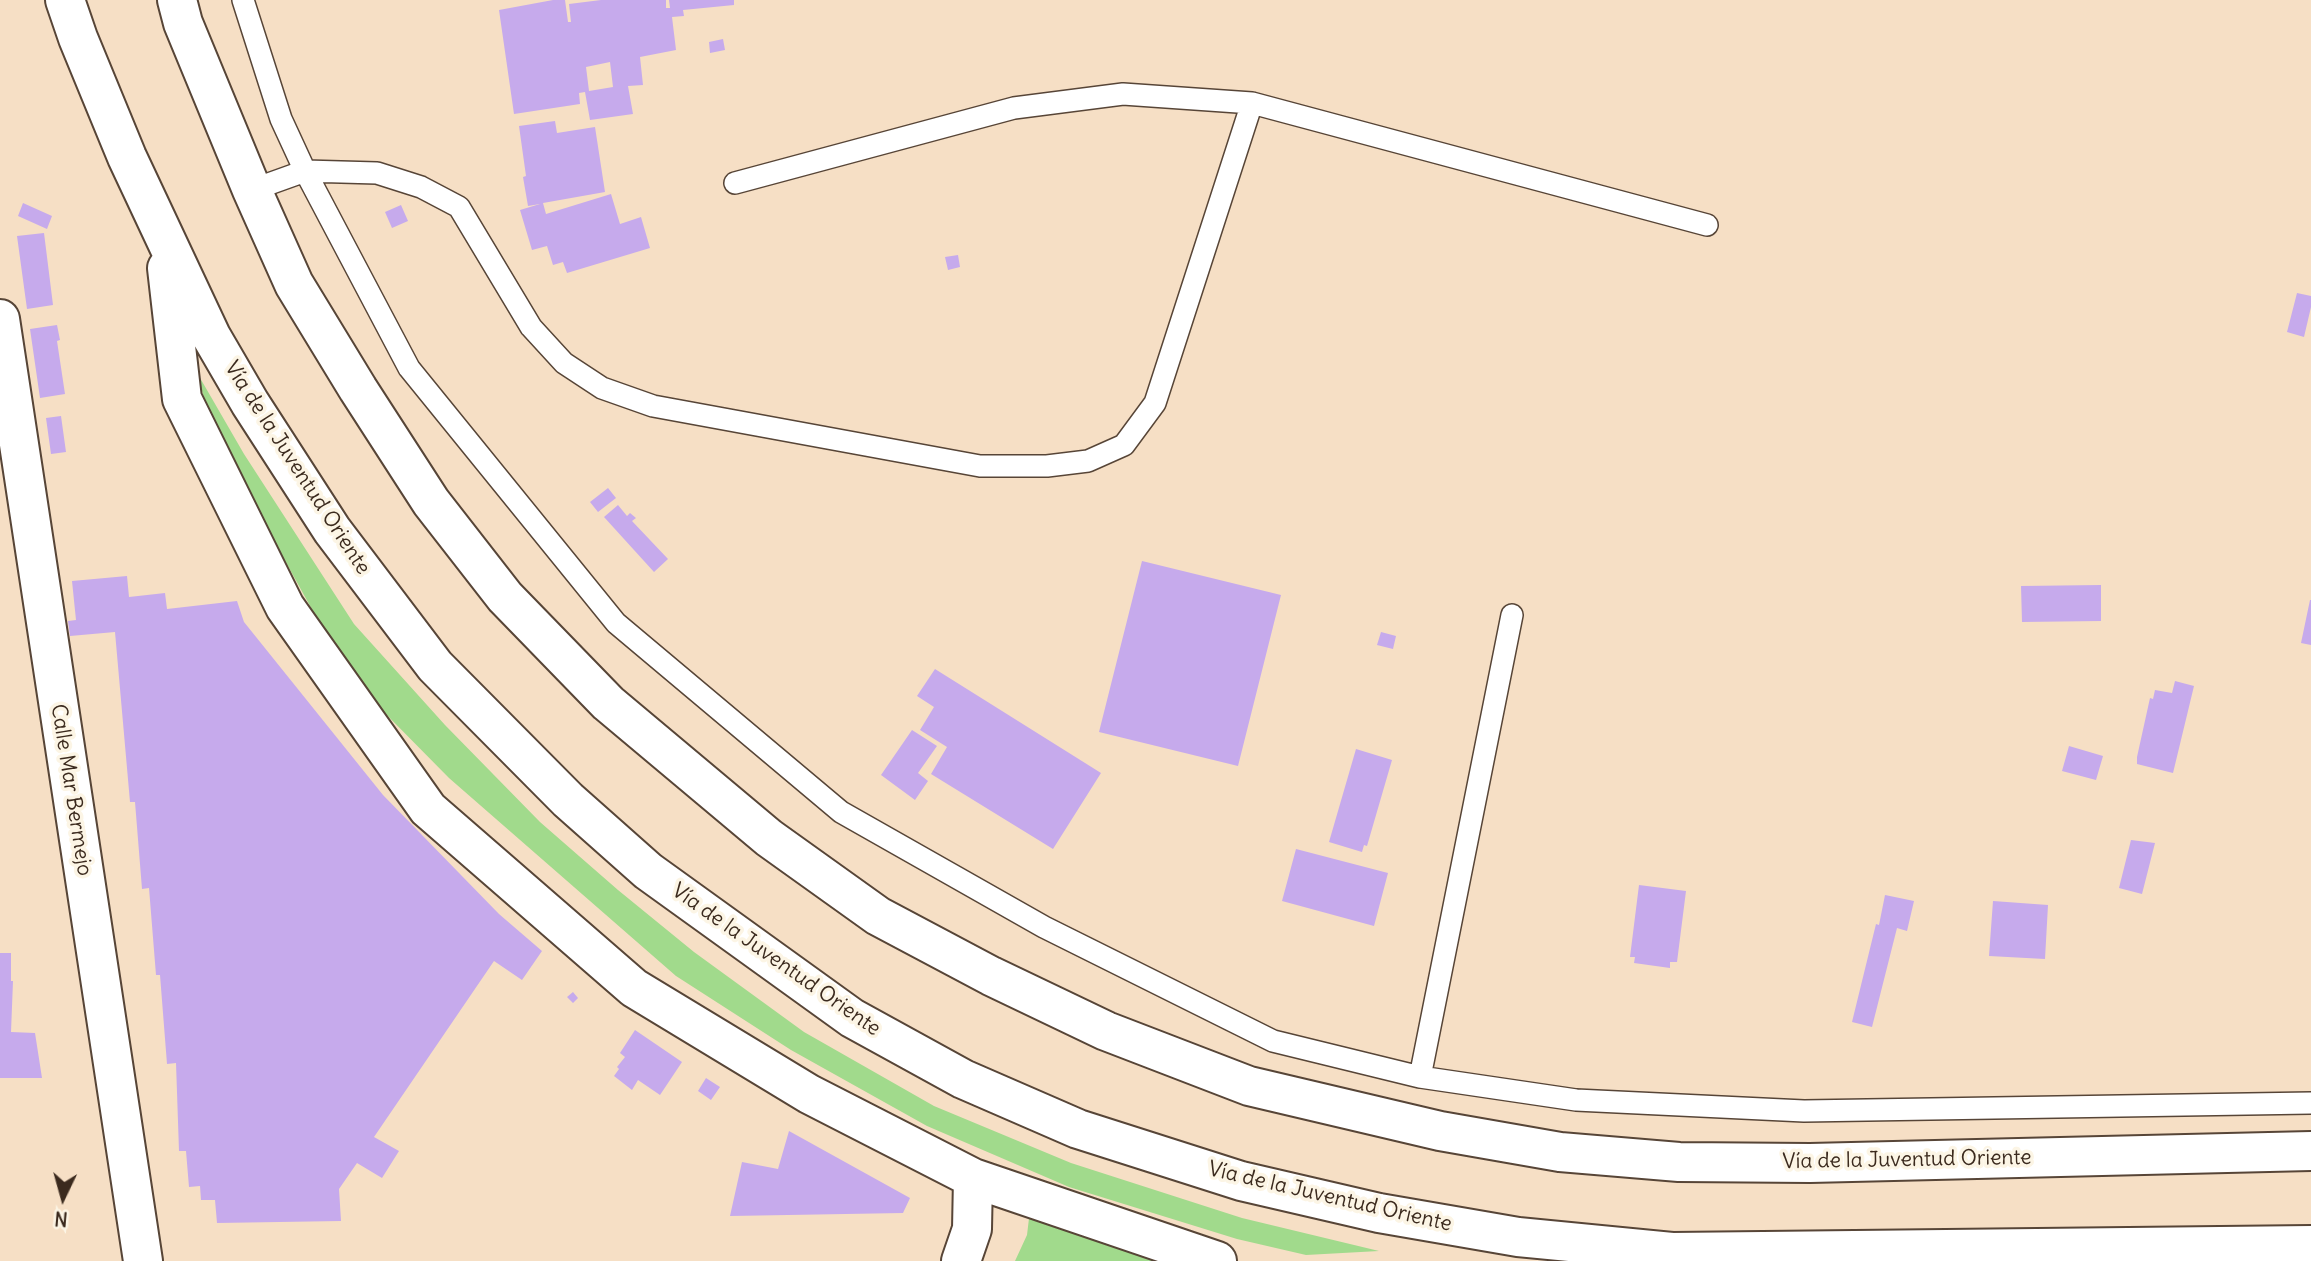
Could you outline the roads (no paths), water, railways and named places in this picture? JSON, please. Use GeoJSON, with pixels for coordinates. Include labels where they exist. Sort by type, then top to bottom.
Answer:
{"type":"FeatureCollection","features":[{"type":"Feature","properties":{"kind":"main road","name":"Vía de la Juventud Oriente"},"geometry":{"type":"LineString","coordinates":[[65,0],[83,50],[163,238],[211,336],[250,403],[332,530],[435,666],[568,800],[648,871],[852,1018],[962,1079],[1078,1129],[1241,1181],[1379,1213],[1518,1237],[1672,1252],[2311,1245]]}},
{"type":"Feature","properties":{"kind":"main road","name":"Vía de la Juventud Oriente"},"geometry":{"type":"LineString","coordinates":[[177,0],[183,23],[294,284],[431,502],[505,597],[608,703],[769,838],[878,916],[991,976],[1106,1031],[1249,1086],[1440,1131],[1560,1152],[1679,1162],[1810,1163],[2311,1151]]}},
{"type":"Feature","properties":{"kind":"main road"},"geometry":{"type":"LineString","coordinates":[[163,238],[182,399],[285,607],[428,808],[634,988],[809,1094],[973,1178],[1217,1261]]}},
{"type":"Feature","properties":{"kind":"main road","name":"Calle Mar Bermejo"},"geometry":{"type":"LineString","coordinates":[[1,327],[143,1261]]}},
{"type":"Feature","properties":{"kind":"main road"},"geometry":{"type":"LineString","coordinates":[[961,1261],[972,1229],[973,1178]]}},
{"type":"Feature","properties":{"kind":"main road"},"geometry":{"type":"LineString","coordinates":[[1622,1261],[1672,1252]]}},
{"type":"Feature","properties":{"kind":"lane"},"geometry":{"type":"LineString","coordinates":[[243,0],[281,119],[305,171],[409,368],[616,623],[841,812],[1044,927],[1273,1041],[1420,1077],[1576,1100],[1804,1111],[2311,1103]]}},
{"type":"Feature","properties":{"kind":"lane"},"geometry":{"type":"LineString","coordinates":[[735,183],[1014,108],[1123,94],[1252,103],[1707,226]]}},
{"type":"Feature","properties":{"kind":"lane"},"geometry":{"type":"LineString","coordinates":[[252,190],[305,171],[377,173],[421,187],[459,207],[531,327],[564,363],[602,388],[653,406],[980,466],[1047,466],[1088,461],[1124,444],[1155,403],[1252,103]]}},
{"type":"Feature","properties":{"kind":"lane"},"geometry":{"type":"LineString","coordinates":[[1420,1077],[1512,615]]}}]}
